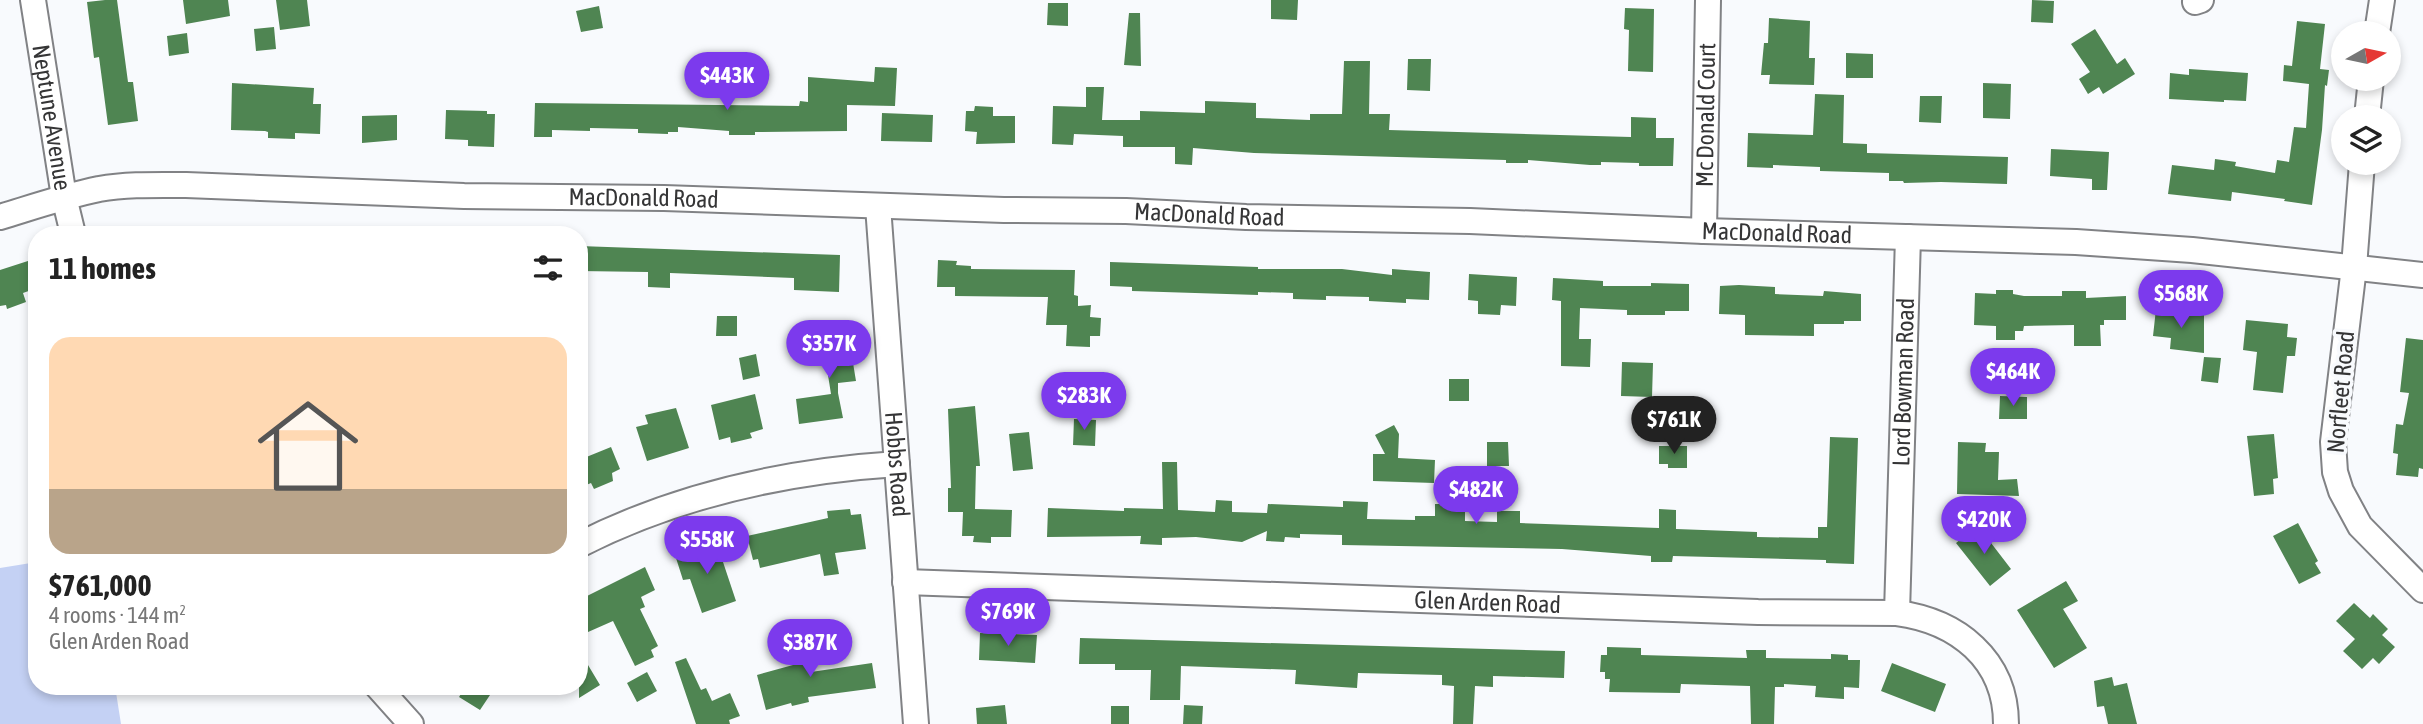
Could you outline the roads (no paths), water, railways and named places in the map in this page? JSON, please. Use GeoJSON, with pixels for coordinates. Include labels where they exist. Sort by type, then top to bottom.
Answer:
{"type":"FeatureCollection","features":[{"type":"Feature","properties":{"kind":"street","name":"Neptune Avenue"},"geometry":{"type":"LineString","coordinates":[[33,0],[64,197],[71,226]]}},
{"type":"Feature","properties":{"kind":"street","name":"Mc Donald Court"},"geometry":{"type":"LineString","coordinates":[[1704,231],[1708,0]]}},
{"type":"Feature","properties":{"kind":"street"},"geometry":{"type":"LineString","coordinates":[[2379,21],[2382,0]]}},
{"type":"Feature","properties":{"kind":"street","name":"Norfleet Road"},"geometry":{"type":"LineString","coordinates":[[2361,175],[2354,267],[2333,442],[2335,472],[2341,491],[2360,526],[2423,590]]}},
{"type":"Feature","properties":{"kind":"street","name":"MacDonald Road"},"geometry":{"type":"LineString","coordinates":[[0,217],[64,197],[102,189],[154,184],[464,196],[664,198],[1246,217],[1482,221],[1704,231],[2076,242],[2192,250],[2423,275]]}},
{"type":"Feature","properties":{"kind":"street","name":"Hobbs Road"},"geometry":{"type":"LineString","coordinates":[[877,206],[916,724]]}},
{"type":"Feature","properties":{"kind":"street","name":"Lord Bowman Road"},"geometry":{"type":"LineString","coordinates":[[1897,613],[1908,237]]}},
{"type":"Feature","properties":{"kind":"street"},"geometry":{"type":"LineString","coordinates":[[588,541],[636,519],[752,483],[812,472],[897,464]]}},
{"type":"Feature","properties":{"kind":"street","name":"Glen Arden Road"},"geometry":{"type":"LineString","coordinates":[[905,582],[1758,612],[1897,613],[1920,616],[1942,624],[1958,633],[1979,651],[1993,671],[2002,692],[2006,724]]}},
{"type":"Feature","properties":{"kind":"street"},"geometry":{"type":"LineString","coordinates":[[385,695],[411,724]]}}]}
